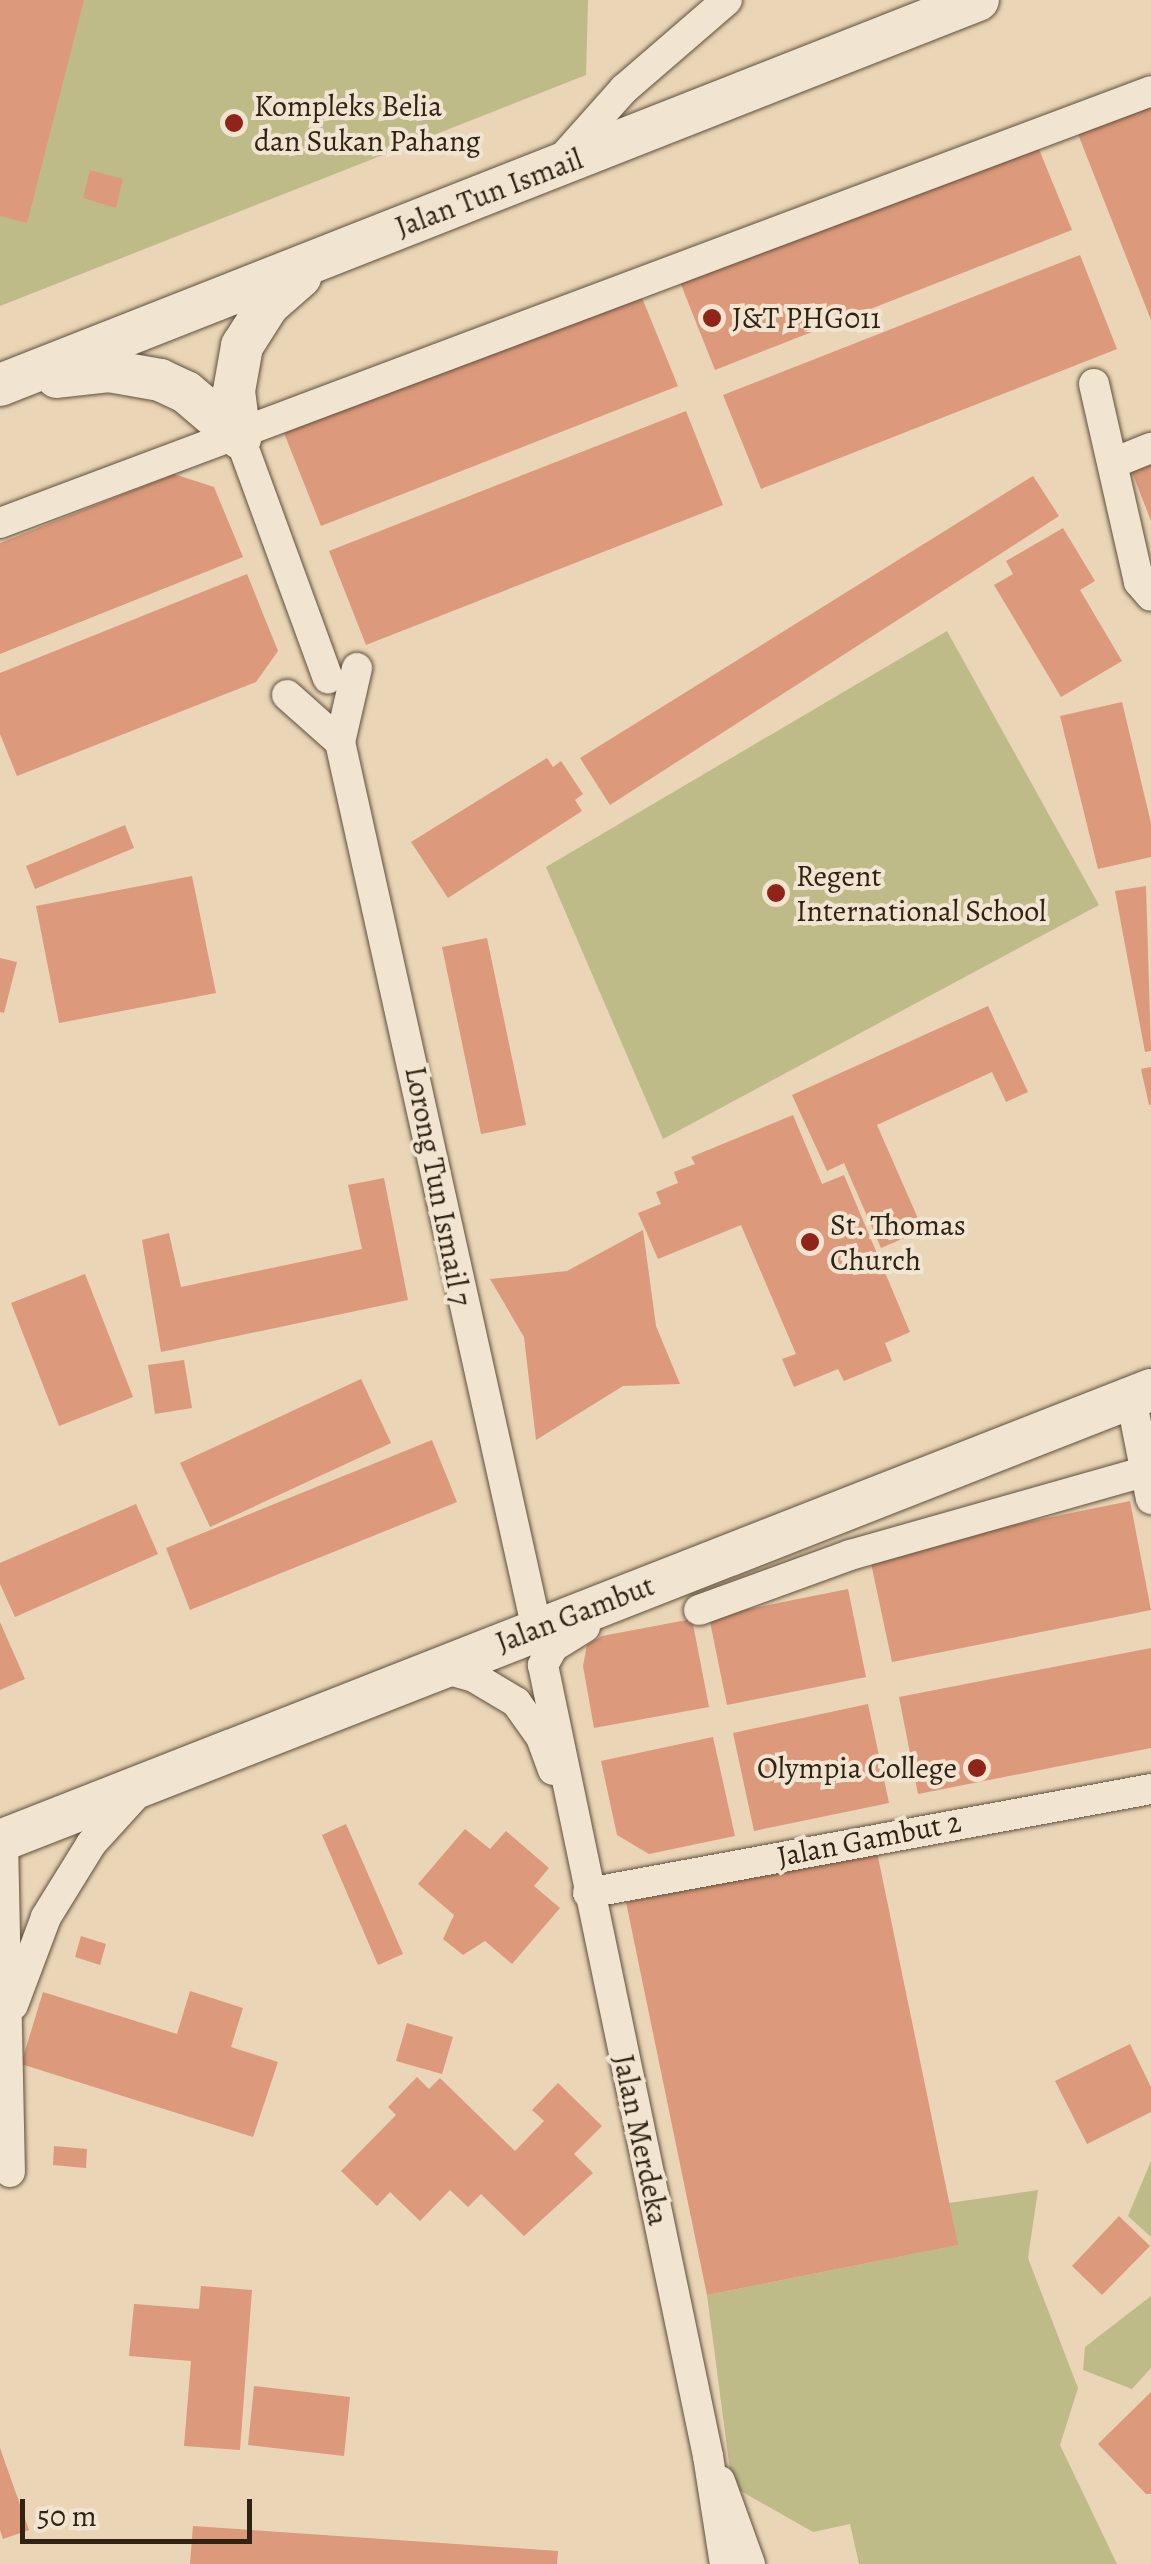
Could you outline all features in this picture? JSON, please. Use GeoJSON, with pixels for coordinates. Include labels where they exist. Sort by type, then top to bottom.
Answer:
{"type":"FeatureCollection","features":[{"type":"Feature","properties":{"kind":"main road"},"geometry":{"type":"LineString","coordinates":[[808,66],[842,28],[901,0]]}},
{"type":"Feature","properties":{"kind":"main road","name":"Jalan Tun Ismail"},"geometry":{"type":"LineString","coordinates":[[3,384],[978,0]]}},
{"type":"Feature","properties":{"kind":"main road"},"geometry":{"type":"LineString","coordinates":[[240,438],[234,390],[242,346],[268,305],[321,260]]}},
{"type":"Feature","properties":{"kind":"main road"},"geometry":{"type":"LineString","coordinates":[[3,384],[109,371],[160,380],[186,392],[240,438]]}},
{"type":"Feature","properties":{"kind":"main road","name":"Jalan Gambut"},"geometry":{"type":"LineString","coordinates":[[1,1840],[1141,1394]]}},
{"type":"Feature","properties":{"kind":"street"},"geometry":{"type":"LineString","coordinates":[[554,168],[624,88],[727,0]]}},
{"type":"Feature","properties":{"kind":"street"},"geometry":{"type":"LineString","coordinates":[[0,523],[240,438],[658,273],[1151,91]]}},
{"type":"Feature","properties":{"kind":"street"},"geometry":{"type":"LineString","coordinates":[[1094,384],[1116,462],[1140,582],[1151,596]]}},
{"type":"Feature","properties":{"kind":"street","name":"Lorong Tun Ismail 7"},"geometry":{"type":"LineString","coordinates":[[240,438],[342,673],[340,742],[537,1630]]}},
{"type":"Feature","properties":{"kind":"street"},"geometry":{"type":"LineString","coordinates":[[1116,462],[1151,448]]}},
{"type":"Feature","properties":{"kind":"street"},"geometry":{"type":"LineString","coordinates":[[287,694],[340,742]]}},
{"type":"Feature","properties":{"kind":"street"},"geometry":{"type":"LineString","coordinates":[[700,1610],[850,1555],[1149,1480],[1141,1394]]}},
{"type":"Feature","properties":{"kind":"street"},"geometry":{"type":"LineString","coordinates":[[836,1512],[850,1555]]}},
{"type":"Feature","properties":{"kind":"street"},"geometry":{"type":"LineString","coordinates":[[732,1553],[746,1593]]}},
{"type":"Feature","properties":{"kind":"street","name":"Jalan Merdeka"},"geometry":{"type":"LineString","coordinates":[[660,1581],[553,1647],[544,1665],[573,1824],[708,2456],[724,2564]]}},
{"type":"Feature","properties":{"kind":"street","name":"Jalan Merdeka"},"geometry":{"type":"LineString","coordinates":[[439,1667],[474,1677],[516,1702],[541,1737],[573,1824]]}},
{"type":"Feature","properties":{"kind":"street"},"geometry":{"type":"LineString","coordinates":[[3,2027],[46,1917],[92,1844],[150,1779]]}},
{"type":"Feature","properties":{"kind":"street","name":"Jalan Gambut 2"},"geometry":{"type":"LineString","coordinates":[[588,1893],[1151,1789]]}},
{"type":"Feature","properties":{"kind":"street"},"geometry":{"type":"LineString","coordinates":[[1,1840],[3,2027],[10,2172]]}},
{"type":"Feature","properties":{"kind":"street","name":"Jalan Merdeka"},"geometry":{"type":"LineString","coordinates":[[708,2456],[739,2520],[750,2564]]}},
{"type":"Feature","properties":{"kind":"shaded area","name":"Kompleks Belia dan Sukan Pahang"},"geometry":{"type":"Polygon","coordinates":[[[0,0],[588,0],[586,75],[0,306],[0,0]]]}},
{"type":"Feature","properties":{"kind":"shaded area"},"geometry":{"type":"Polygon","coordinates":[[[947,631],[1099,905],[663,1139],[546,867],[947,631]]]}},
{"type":"Feature","properties":{"kind":"shaded area"},"geometry":{"type":"Polygon","coordinates":[[[1151,2161],[1151,2237],[1128,2216],[1151,2161]]]}},
{"type":"Feature","properties":{"kind":"shaded area"},"geometry":{"type":"Polygon","coordinates":[[[1038,2190],[1028,2258],[1078,2388],[1060,2445],[1117,2564],[859,2564],[850,2524],[813,2532],[732,2486],[707,2295],[957,2245],[949,2203],[1038,2190]]]}},
{"type":"Feature","properties":{"kind":"shaded area"},"geometry":{"type":"Polygon","coordinates":[[[1151,2296],[1151,2368],[1132,2389],[1083,2370],[1085,2347],[1151,2296]]]}},
{"type":"Feature","properties":{"kind":"building"},"geometry":{"type":"Polygon","coordinates":[[[0,0],[84,0],[27,223],[0,216],[0,0]]]}},
{"type":"Feature","properties":{"kind":"building"},"geometry":{"type":"Polygon","coordinates":[[[1151,100],[1151,320],[1076,129],[1151,100]]]}},
{"type":"Feature","properties":{"kind":"building"},"geometry":{"type":"Polygon","coordinates":[[[1034,137],[1072,230],[715,370],[678,277],[1034,137]]]}},
{"type":"Feature","properties":{"kind":"building"},"geometry":{"type":"Polygon","coordinates":[[[90,170],[123,179],[116,208],[83,198],[90,170]]]}},
{"type":"Feature","properties":{"kind":"building"},"geometry":{"type":"Polygon","coordinates":[[[1080,255],[1117,349],[761,489],[723,395],[1080,255]]]}},
{"type":"Feature","properties":{"kind":"building"},"geometry":{"type":"Polygon","coordinates":[[[640,293],[678,386],[321,526],[284,433],[640,293]]]}},
{"type":"Feature","properties":{"kind":"building"},"geometry":{"type":"Polygon","coordinates":[[[686,411],[723,505],[366,645],[329,551],[686,411]]]}},
{"type":"Feature","properties":{"kind":"building"},"geometry":{"type":"Polygon","coordinates":[[[1151,459],[1151,521],[1130,467],[1151,459]]]}},
{"type":"Feature","properties":{"kind":"building"},"geometry":{"type":"Polygon","coordinates":[[[174,474],[214,487],[243,557],[0,654],[0,543],[174,474]]]}},
{"type":"Feature","properties":{"kind":"building"},"geometry":{"type":"Polygon","coordinates":[[[1033,476],[1059,516],[610,805],[580,758],[1033,476]]]}},
{"type":"Feature","properties":{"kind":"building"},"geometry":{"type":"Polygon","coordinates":[[[1063,528],[1095,581],[1080,590],[1122,661],[1061,697],[994,585],[1013,574],[1006,561],[1063,528]]]}},
{"type":"Feature","properties":{"kind":"building"},"geometry":{"type":"Polygon","coordinates":[[[247,574],[278,651],[256,682],[17,776],[0,734],[0,673],[247,574]]]}},
{"type":"Feature","properties":{"kind":"building"},"geometry":{"type":"Polygon","coordinates":[[[1122,702],[1151,823],[1151,857],[1098,869],[1060,716],[1122,702]]]}},
{"type":"Feature","properties":{"kind":"building"},"geometry":{"type":"Polygon","coordinates":[[[547,758],[553,767],[561,761],[583,794],[575,800],[582,811],[448,898],[411,842],[547,758]]]}},
{"type":"Feature","properties":{"kind":"building"},"geometry":{"type":"Polygon","coordinates":[[[125,825],[134,848],[35,889],[26,866],[125,825]]]}},
{"type":"Feature","properties":{"kind":"building"},"geometry":{"type":"Polygon","coordinates":[[[192,876],[216,993],[59,1023],[36,906],[192,876]]]}},
{"type":"Feature","properties":{"kind":"building"},"geometry":{"type":"Polygon","coordinates":[[[1146,886],[1151,1051],[1145,1052],[1115,891],[1146,886]]]}},
{"type":"Feature","properties":{"kind":"building"},"geometry":{"type":"Polygon","coordinates":[[[487,938],[526,1125],[481,1134],[442,947],[487,938]]]}},
{"type":"Feature","properties":{"kind":"building"},"geometry":{"type":"Polygon","coordinates":[[[0,958],[17,962],[4,1013],[0,1012],[0,958]]]}},
{"type":"Feature","properties":{"kind":"building"},"geometry":{"type":"Polygon","coordinates":[[[988,1006],[1028,1092],[1006,1102],[992,1072],[877,1125],[923,1230],[881,1248],[844,1163],[827,1171],[792,1095],[988,1006]]]}},
{"type":"Feature","properties":{"kind":"building"},"geometry":{"type":"Polygon","coordinates":[[[1151,1067],[1151,1105],[1149,1105],[1141,1069],[1151,1067]]]}},
{"type":"Feature","properties":{"kind":"building","name":"St. Thomas Church"},"geometry":{"type":"Polygon","coordinates":[[[793,1115],[822,1184],[844,1175],[910,1332],[885,1343],[892,1361],[844,1381],[838,1369],[794,1387],[782,1359],[796,1354],[741,1225],[658,1259],[638,1213],[661,1204],[656,1192],[678,1183],[674,1172],[695,1164],[691,1157],[793,1115]]]}},
{"type":"Feature","properties":{"kind":"building"},"geometry":{"type":"Polygon","coordinates":[[[384,1178],[408,1300],[161,1352],[142,1240],[169,1233],[181,1287],[362,1249],[348,1185],[384,1178]]]}},
{"type":"Feature","properties":{"kind":"building"},"geometry":{"type":"Polygon","coordinates":[[[643,1230],[656,1326],[680,1384],[623,1386],[536,1440],[524,1337],[490,1279],[567,1271],[643,1230]]]}},
{"type":"Feature","properties":{"kind":"building"},"geometry":{"type":"Polygon","coordinates":[[[85,1274],[133,1397],[59,1426],[11,1303],[85,1274]]]}},
{"type":"Feature","properties":{"kind":"building"},"geometry":{"type":"Polygon","coordinates":[[[184,1360],[192,1408],[155,1414],[148,1365],[184,1360]]]}},
{"type":"Feature","properties":{"kind":"building"},"geometry":{"type":"Polygon","coordinates":[[[361,1379],[391,1443],[210,1527],[180,1463],[361,1379]]]}},
{"type":"Feature","properties":{"kind":"building"},"geometry":{"type":"Polygon","coordinates":[[[432,1440],[457,1502],[190,1610],[166,1548],[432,1440]]]}},
{"type":"Feature","properties":{"kind":"building"},"geometry":{"type":"Polygon","coordinates":[[[1130,1501],[1151,1610],[892,1662],[869,1554],[1130,1501]]]}},
{"type":"Feature","properties":{"kind":"building"},"geometry":{"type":"Polygon","coordinates":[[[136,1504],[158,1554],[15,1617],[0,1584],[0,1563],[136,1504]]]}},
{"type":"Feature","properties":{"kind":"building"},"geometry":{"type":"Polygon","coordinates":[[[848,1589],[866,1677],[727,1705],[709,1617],[848,1589]]]}},
{"type":"Feature","properties":{"kind":"building"},"geometry":{"type":"Polygon","coordinates":[[[692,1619],[709,1707],[594,1728],[583,1666],[587,1645],[602,1636],[692,1619]]]}},
{"type":"Feature","properties":{"kind":"building"},"geometry":{"type":"Polygon","coordinates":[[[0,1622],[25,1679],[0,1690],[0,1622]]]}},
{"type":"Feature","properties":{"kind":"building"},"geometry":{"type":"Polygon","coordinates":[[[1151,1648],[1151,1748],[918,1794],[899,1697],[1151,1648]]]}},
{"type":"Feature","properties":{"kind":"building"},"geometry":{"type":"Polygon","coordinates":[[[868,1704],[889,1803],[754,1831],[733,1733],[868,1704]]]}},
{"type":"Feature","properties":{"kind":"building"},"geometry":{"type":"Polygon","coordinates":[[[713,1737],[735,1836],[649,1854],[617,1835],[601,1761],[713,1737]]]}},
{"type":"Feature","properties":{"kind":"building"},"geometry":{"type":"Polygon","coordinates":[[[346,1824],[403,1954],[378,1965],[322,1835],[346,1824]]]}},
{"type":"Feature","properties":{"kind":"building"},"geometry":{"type":"Polygon","coordinates":[[[465,1829],[490,1849],[506,1831],[549,1868],[534,1886],[560,1908],[512,1964],[485,1941],[463,1955],[443,1939],[454,1915],[418,1884],[465,1829]]]}},
{"type":"Feature","properties":{"kind":"building"},"geometry":{"type":"Polygon","coordinates":[[[877,1852],[958,2245],[707,2295],[626,1902],[877,1852]]]}},
{"type":"Feature","properties":{"kind":"building"},"geometry":{"type":"Polygon","coordinates":[[[81,1936],[106,1944],[100,1965],[75,1957],[81,1936]]]}},
{"type":"Feature","properties":{"kind":"building"},"geometry":{"type":"Polygon","coordinates":[[[190,1991],[243,2008],[231,2047],[278,2062],[253,2137],[21,2064],[43,1992],[177,2034],[190,1991]]]}},
{"type":"Feature","properties":{"kind":"building"},"geometry":{"type":"Polygon","coordinates":[[[407,2023],[453,2037],[442,2074],[396,2061],[407,2023]]]}},
{"type":"Feature","properties":{"kind":"building"},"geometry":{"type":"Polygon","coordinates":[[[1130,2044],[1151,2087],[1151,2112],[1087,2144],[1055,2081],[1130,2044]]]}},
{"type":"Feature","properties":{"kind":"building"},"geometry":{"type":"Polygon","coordinates":[[[417,2077],[429,2089],[440,2078],[515,2151],[544,2121],[532,2110],[558,2083],[602,2126],[574,2154],[593,2173],[524,2236],[481,2194],[468,2207],[450,2190],[420,2221],[390,2192],[377,2206],[341,2171],[396,2115],[388,2107],[417,2077]]]}},
{"type":"Feature","properties":{"kind":"building"},"geometry":{"type":"Polygon","coordinates":[[[54,2146],[87,2149],[86,2168],[53,2165],[54,2146]]]}},
{"type":"Feature","properties":{"kind":"building"},"geometry":{"type":"Polygon","coordinates":[[[1119,2216],[1150,2246],[1102,2295],[1072,2266],[1119,2216]]]}},
{"type":"Feature","properties":{"kind":"building"},"geometry":{"type":"Polygon","coordinates":[[[201,2286],[252,2290],[240,2450],[184,2446],[191,2361],[129,2356],[134,2304],[199,2309],[201,2286]]]}},
{"type":"Feature","properties":{"kind":"building"},"geometry":{"type":"Polygon","coordinates":[[[254,2386],[350,2397],[344,2456],[248,2445],[254,2386]]]}},
{"type":"Feature","properties":{"kind":"building"},"geometry":{"type":"Polygon","coordinates":[[[1151,2392],[1151,2494],[1146,2494],[1098,2444],[1151,2392]]]}},
{"type":"Feature","properties":{"kind":"building"},"geometry":{"type":"Polygon","coordinates":[[[0,2448],[29,2530],[3,2539],[0,2530],[0,2448]]]}},
{"type":"Feature","properties":{"kind":"building"},"geometry":{"type":"Polygon","coordinates":[[[193,2526],[558,2551],[557,2564],[190,2564],[193,2526]]]}},
{"type":"Feature","properties":{"kind":"place","name":"Kompleks Belia dan Sukan Pahang"},"geometry":{"type":"Point","coordinates":[234,123]}},
{"type":"Feature","properties":{"kind":"place","name":"J&T PHG011"},"geometry":{"type":"Point","coordinates":[712,318]}},
{"type":"Feature","properties":{"kind":"place","name":"Regent International School"},"geometry":{"type":"Point","coordinates":[776,893]}},
{"type":"Feature","properties":{"kind":"place","name":"St. Thomas Church"},"geometry":{"type":"Point","coordinates":[810,1242]}},
{"type":"Feature","properties":{"kind":"place","name":"Olympia College"},"geometry":{"type":"Point","coordinates":[977,1768]}}]}
